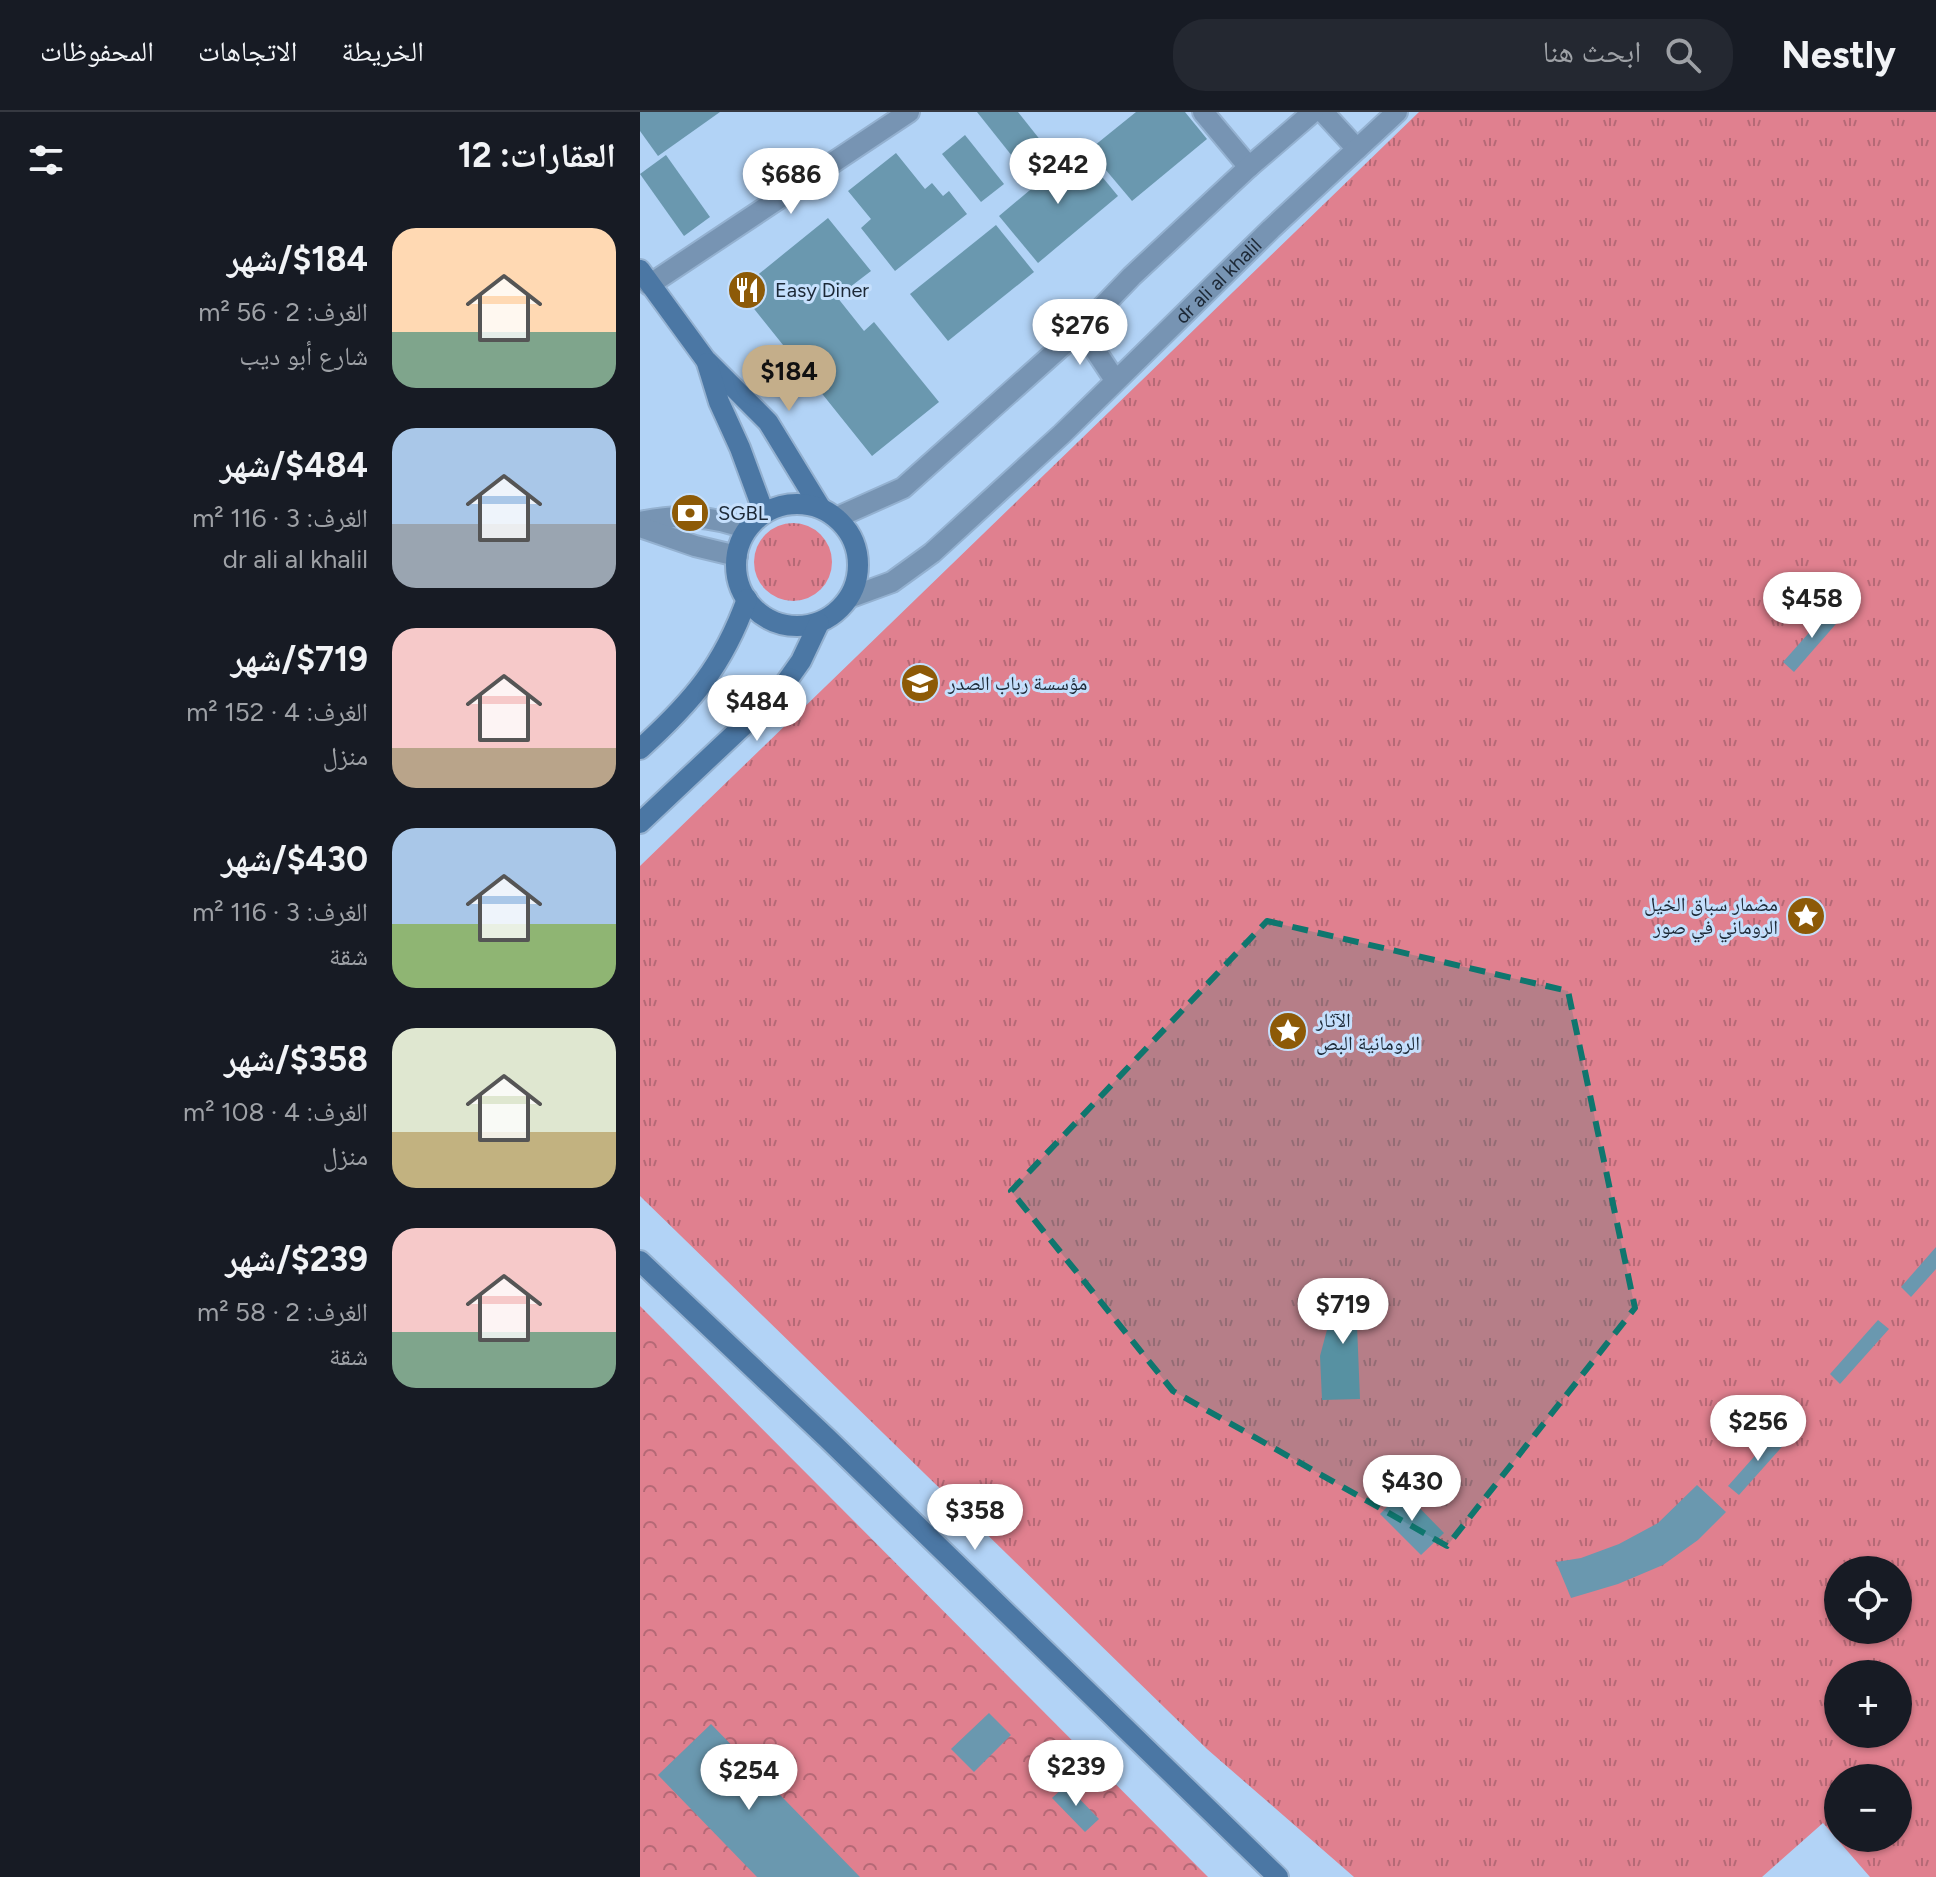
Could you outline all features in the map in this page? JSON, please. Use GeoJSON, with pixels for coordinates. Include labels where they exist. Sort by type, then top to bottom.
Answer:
{"type":"FeatureCollection","features":[{"type":"Feature","properties":{"kind":"main road"},"geometry":{"type":"LineString","coordinates":[[645,277],[705,359],[768,422],[829,512],[856,544],[859,571],[851,597],[838,612],[819,623],[792,626],[767,618],[747,599],[736,573],[737,556],[747,529],[764,513],[796,503],[829,512]]}},
{"type":"Feature","properties":{"kind":"main road"},"geometry":{"type":"LineString","coordinates":[[705,359],[764,513]]}},
{"type":"Feature","properties":{"kind":"main road"},"geometry":{"type":"LineString","coordinates":[[640,749],[697,691],[721,660],[747,599]]}},
{"type":"Feature","properties":{"kind":"main road"},"geometry":{"type":"LineString","coordinates":[[640,823],[779,692],[801,661],[819,623]]}},
{"type":"Feature","properties":{"kind":"main road"},"geometry":{"type":"LineString","coordinates":[[640,1261],[827,1438],[1278,1877]]}},
{"type":"Feature","properties":{"kind":"street"},"geometry":{"type":"LineString","coordinates":[[645,277],[909,112]]}},
{"type":"Feature","properties":{"kind":"street"},"geometry":{"type":"LineString","coordinates":[[1203,112],[1249,167]]}},
{"type":"Feature","properties":{"kind":"street"},"geometry":{"type":"LineString","coordinates":[[829,512],[903,488],[1081,329],[1132,276],[1313,112]]}},
{"type":"Feature","properties":{"kind":"street"},"geometry":{"type":"LineString","coordinates":[[1323,112],[1357,149]]}},
{"type":"Feature","properties":{"kind":"street","name":"dr ali al khalil"},"geometry":{"type":"LineString","coordinates":[[851,597],[892,582],[932,553],[1062,434],[1397,112]]}},
{"type":"Feature","properties":{"kind":"street"},"geometry":{"type":"LineString","coordinates":[[1081,329],[1115,380]]}},
{"type":"Feature","properties":{"kind":"street"},"geometry":{"type":"LineString","coordinates":[[640,524],[692,515],[727,521],[747,529]]}},
{"type":"Feature","properties":{"kind":"street"},"geometry":{"type":"LineString","coordinates":[[640,524],[695,546],[737,556]]}},
{"type":"Feature","properties":{"kind":"highlighted area"},"geometry":{"type":"Polygon","coordinates":[[[1267,921],[1568,991],[1635,1308],[1447,1546],[1173,1391],[1011,1191],[1267,921]]]}},
{"type":"Feature","properties":{"kind":"green space","name":"الآثار الرومانية البص"},"geometry":{"type":"Polygon","coordinates":[[[1419,112],[1936,112],[1936,1877],[1870,1877],[1848,1852],[1912,1852],[1912,1764],[1824,1764],[1824,1824],[1762,1877],[1354,1877],[1207,1749],[640,1196],[640,866],[1419,112]]]}},
{"type":"Feature","properties":{"kind":"green space"},"geometry":{"type":"Polygon","coordinates":[[[793,523],[808,526],[821,534],[829,547],[832,562],[829,577],[821,590],[808,598],[793,601],[778,598],[765,590],[757,577],[754,562],[757,547],[765,534],[778,526],[793,523]]]}},
{"type":"Feature","properties":{"kind":"green space"},"geometry":{"type":"Polygon","coordinates":[[[640,1306],[1208,1877],[640,1877],[640,1306]]]}},
{"type":"Feature","properties":{"kind":"building"},"geometry":{"type":"Polygon","coordinates":[[[640,112],[720,112],[658,156],[640,131],[640,112]]]}},
{"type":"Feature","properties":{"kind":"building"},"geometry":{"type":"Polygon","coordinates":[[[977,112],[1018,112],[1049,151],[1024,171],[977,112]]]}},
{"type":"Feature","properties":{"kind":"building"},"geometry":{"type":"Polygon","coordinates":[[[1136,112],[1185,112],[1207,139],[1132,201],[1089,150],[1136,112]]]}},
{"type":"Feature","properties":{"kind":"building"},"geometry":{"type":"Polygon","coordinates":[[[965,135],[1004,184],[981,202],[942,154],[965,135]]]}},
{"type":"Feature","properties":{"kind":"building"},"geometry":{"type":"Polygon","coordinates":[[[1079,149],[1118,196],[1038,263],[999,216],[1079,149]]]}},
{"type":"Feature","properties":{"kind":"building"},"geometry":{"type":"Polygon","coordinates":[[[896,153],[925,189],[932,183],[943,196],[949,191],[967,214],[895,271],[861,228],[871,219],[848,191],[896,153]]]}},
{"type":"Feature","properties":{"kind":"building"},"geometry":{"type":"Polygon","coordinates":[[[666,155],[710,217],[684,236],[640,174],[666,155]]]}},
{"type":"Feature","properties":{"kind":"building"},"geometry":{"type":"Polygon","coordinates":[[[828,218],[871,271],[837,297],[864,331],[874,322],[939,402],[872,456],[739,290],[828,218]]]}},
{"type":"Feature","properties":{"kind":"building"},"geometry":{"type":"Polygon","coordinates":[[[996,225],[1034,272],[948,341],[910,294],[996,225]]]}},
{"type":"Feature","properties":{"kind":"building"},"geometry":{"type":"Polygon","coordinates":[[[1831,608],[1842,617],[1794,672],[1783,662],[1831,608]]]}},
{"type":"Feature","properties":{"kind":"building"},"geometry":{"type":"Polygon","coordinates":[[[1936,1247],[1936,1269],[1911,1297],[1901,1287],[1936,1247]]]}},
{"type":"Feature","properties":{"kind":"building"},"geometry":{"type":"Polygon","coordinates":[[[1340,1281],[1367,1288],[1357,1325],[1360,1399],[1322,1400],[1320,1356],[1340,1281]]]}},
{"type":"Feature","properties":{"kind":"building"},"geometry":{"type":"Polygon","coordinates":[[[1878,1320],[1889,1329],[1840,1384],[1830,1374],[1878,1320]]]}},
{"type":"Feature","properties":{"kind":"building"},"geometry":{"type":"Polygon","coordinates":[[[1777,1431],[1787,1441],[1739,1495],[1728,1486],[1777,1431]]]}},
{"type":"Feature","properties":{"kind":"building"},"geometry":{"type":"Polygon","coordinates":[[[1697,1485],[1726,1512],[1698,1540],[1663,1565],[1618,1584],[1571,1598],[1556,1562],[1581,1558],[1619,1544],[1658,1523],[1697,1485]]]}},
{"type":"Feature","properties":{"kind":"building"},"geometry":{"type":"Polygon","coordinates":[[[1403,1491],[1444,1533],[1421,1555],[1380,1514],[1403,1491]]]}},
{"type":"Feature","properties":{"kind":"building"},"geometry":{"type":"Polygon","coordinates":[[[989,1713],[1011,1735],[974,1772],[951,1749],[989,1713]]]}},
{"type":"Feature","properties":{"kind":"building"},"geometry":{"type":"Polygon","coordinates":[[[711,1724],[860,1877],[757,1877],[658,1775],[711,1724]]]}},
{"type":"Feature","properties":{"kind":"building"},"geometry":{"type":"Polygon","coordinates":[[[1066,1785],[1099,1819],[1085,1832],[1052,1798],[1066,1785]]]}},
{"type":"Feature","properties":{"kind":"place","name":"Easy Diner"},"geometry":{"type":"Point","coordinates":[747,290]}},
{"type":"Feature","properties":{"kind":"place","name":"SGBL"},"geometry":{"type":"Point","coordinates":[690,513]}},
{"type":"Feature","properties":{"kind":"place","name":"مؤسسة رباب الصدر"},"geometry":{"type":"Point","coordinates":[920,683]}},
{"type":"Feature","properties":{"kind":"place","name":"مضمار سباق الخيل الروماني في صور"},"geometry":{"type":"Point","coordinates":[1806,916]}},
{"type":"Feature","properties":{"kind":"place","name":"الآثار الرومانية البص"},"geometry":{"type":"Point","coordinates":[1288,1031]}}]}
